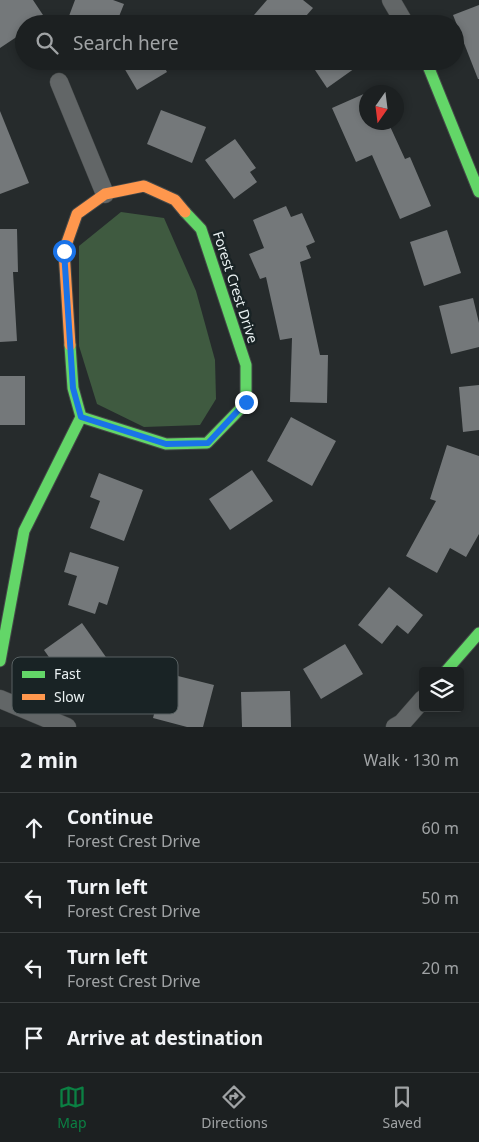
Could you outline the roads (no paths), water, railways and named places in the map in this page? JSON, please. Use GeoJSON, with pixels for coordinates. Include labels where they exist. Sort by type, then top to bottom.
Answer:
{"type":"FeatureCollection","features":[{"type":"Feature","properties":{"kind":"street"},"geometry":{"type":"LineString","coordinates":[[391,0],[400,15]]}},
{"type":"Feature","properties":{"kind":"street"},"geometry":{"type":"LineString","coordinates":[[430,70],[479,192]]}},
{"type":"Feature","properties":{"kind":"street"},"geometry":{"type":"LineString","coordinates":[[59,82],[104,194]]}},
{"type":"Feature","properties":{"kind":"street","name":"Forest Crest Drive"},"geometry":{"type":"LineString","coordinates":[[144,186],[175,200],[201,229],[246,365],[246,402],[208,443],[166,444],[81,417],[73,388],[64,251],[77,214],[104,194],[144,186]]}},
{"type":"Feature","properties":{"kind":"street"},"geometry":{"type":"LineString","coordinates":[[0,662],[24,531],[81,417]]}},
{"type":"Feature","properties":{"kind":"street"},"geometry":{"type":"LineString","coordinates":[[449,667],[479,633]]}},
{"type":"Feature","properties":{"kind":"street"},"geometry":{"type":"LineString","coordinates":[[0,699],[12,704]]}},
{"type":"Feature","properties":{"kind":"street"},"geometry":{"type":"LineString","coordinates":[[396,727],[402,723],[419,703]]}},
{"type":"Feature","properties":{"kind":"street"},"geometry":{"type":"LineString","coordinates":[[36,714],[67,727]]}}]}
